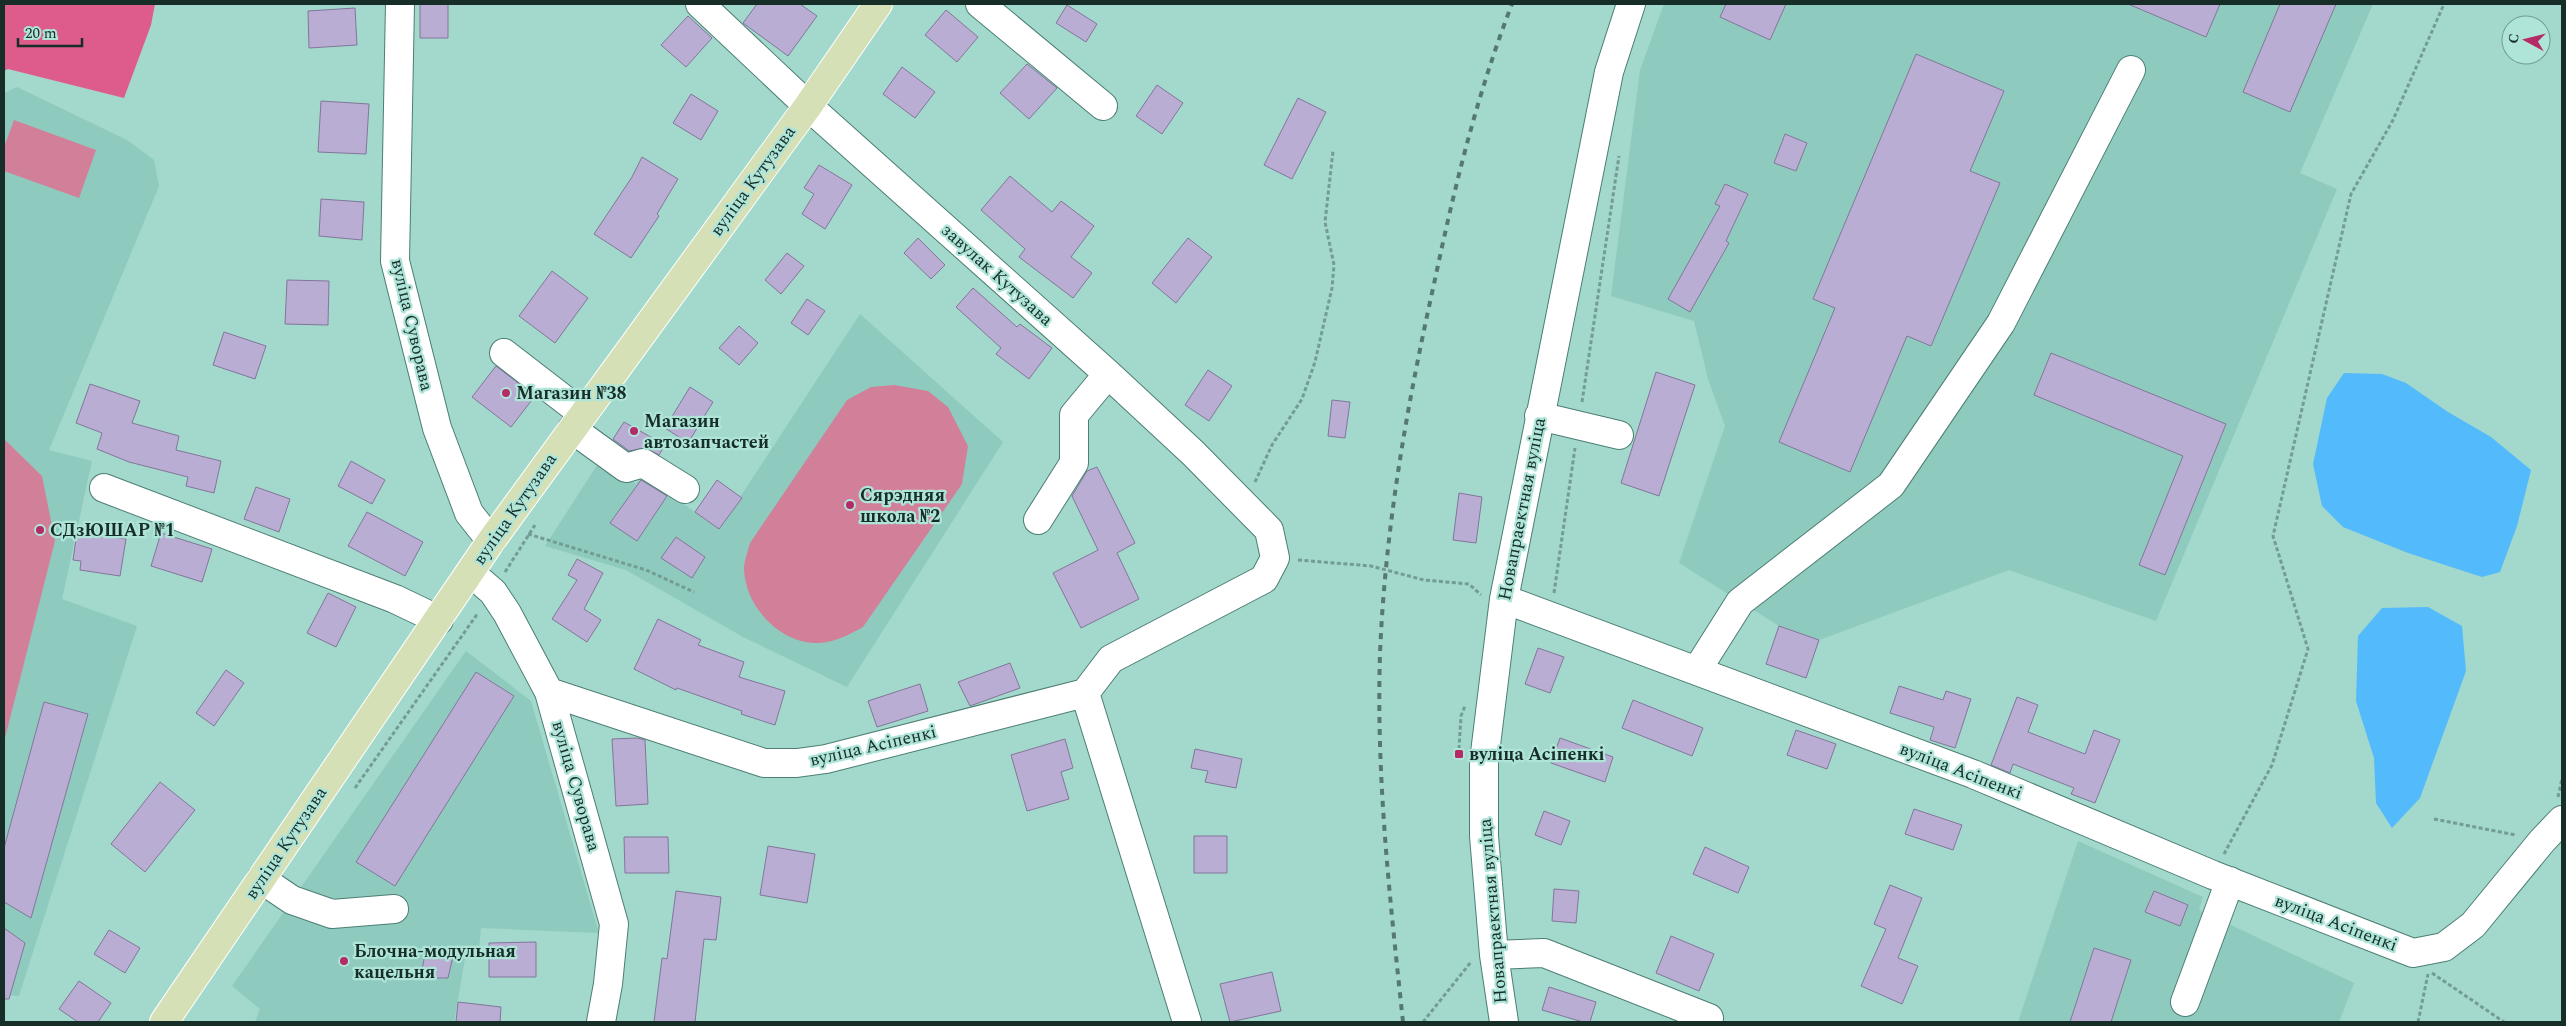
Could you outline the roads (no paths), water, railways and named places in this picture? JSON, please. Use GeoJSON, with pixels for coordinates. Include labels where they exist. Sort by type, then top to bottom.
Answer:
{"type":"FeatureCollection","features":[{"type":"Feature","properties":{"kind":"main road","name":"вуліца Кутузава"},"geometry":{"type":"LineString","coordinates":[[164,1022],[491,541],[519,526],[578,422],[808,106],[878,4]]}},
{"type":"Feature","properties":{"kind":"street","name":"вуліца Суворава"},"geometry":{"type":"LineString","coordinates":[[400,4],[395,261],[437,428],[469,513],[491,541]]}},
{"type":"Feature","properties":{"kind":"street","name":"завулак Кутузава"},"geometry":{"type":"LineString","coordinates":[[700,4],[808,106],[1108,374],[1193,453],[1269,530],[1275,558],[1264,579],[1112,659],[1085,693]]}},
{"type":"Feature","properties":{"kind":"street"},"geometry":{"type":"LineString","coordinates":[[980,4],[1103,106]]}},
{"type":"Feature","properties":{"kind":"street","name":"Новапраектная вуліца"},"geometry":{"type":"LineString","coordinates":[[1504,1022],[1494,955],[1484,836],[1484,761],[1492,602],[1540,416],[1609,72],[1630,4]]}},
{"type":"Feature","properties":{"kind":"street"},"geometry":{"type":"LineString","coordinates":[[1697,670],[1740,602],[1891,485],[2001,323],[2131,70]]}},
{"type":"Feature","properties":{"kind":"street"},"geometry":{"type":"LineString","coordinates":[[504,353],[626,468],[643,463],[685,489]]}},
{"type":"Feature","properties":{"kind":"street"},"geometry":{"type":"LineString","coordinates":[[1038,520],[1074,463],[1074,415],[1108,374]]}},
{"type":"Feature","properties":{"kind":"street"},"geometry":{"type":"LineString","coordinates":[[1540,416],[1619,435]]}},
{"type":"Feature","properties":{"kind":"street"},"geometry":{"type":"LineString","coordinates":[[104,488],[395,598],[439,620]]}},
{"type":"Feature","properties":{"kind":"street","name":"вуліца Суворава"},"geometry":{"type":"LineString","coordinates":[[471,573],[493,592],[507,613],[549,692],[614,924],[608,984],[601,1022]]}},
{"type":"Feature","properties":{"kind":"street","name":"вуліца Асіпенкі"},"geometry":{"type":"LineString","coordinates":[[1492,602],[1550,616],[1972,774],[2221,878],[2413,953],[2444,947],[2473,925],[2542,841],[2560,809]]}},
{"type":"Feature","properties":{"kind":"street","name":"вуліца Асіпенкі"},"geometry":{"type":"LineString","coordinates":[[549,692],[764,763],[798,763],[826,759],[1085,693]]}},
{"type":"Feature","properties":{"kind":"street"},"geometry":{"type":"LineString","coordinates":[[1085,693],[1187,1022]]}},
{"type":"Feature","properties":{"kind":"street"},"geometry":{"type":"LineString","coordinates":[[2185,1002],[2221,878]]}},
{"type":"Feature","properties":{"kind":"street"},"geometry":{"type":"LineString","coordinates":[[261,879],[292,900],[332,914],[394,909]]}},
{"type":"Feature","properties":{"kind":"street"},"geometry":{"type":"LineString","coordinates":[[1494,955],[1544,953],[1709,1018]]}},
{"type":"Feature","properties":{"kind":"water"},"geometry":{"type":"Polygon","coordinates":[[[2344,373],[2382,374],[2406,383],[2448,412],[2491,437],[2531,470],[2517,526],[2500,572],[2482,577],[2408,553],[2343,527],[2322,506],[2313,464],[2327,398],[2344,373]]]}},
{"type":"Feature","properties":{"kind":"water"},"geometry":{"type":"Polygon","coordinates":[[[2428,607],[2462,626],[2466,671],[2420,798],[2392,828],[2376,803],[2374,758],[2356,701],[2358,636],[2382,608],[2428,607]]]}},
{"type":"Feature","properties":{"kind":"railway"},"geometry":{"type":"LineString","coordinates":[[1403,1022],[1385,838],[1380,746],[1380,654],[1387,560],[1406,421],[1442,248],[1458,177],[1477,107],[1512,4]]}},
{"type":"Feature","properties":{"kind":"place","name":"Магазин №38"},"geometry":{"type":"Point","coordinates":[506,393]}},
{"type":"Feature","properties":{"kind":"place","name":"Магазин автозапчастей"},"geometry":{"type":"Point","coordinates":[634,431]}},
{"type":"Feature","properties":{"kind":"place","name":"Сярэдняя школа №2"},"geometry":{"type":"Point","coordinates":[850,505]}},
{"type":"Feature","properties":{"kind":"place","name":"СДзЮШАР №1"},"geometry":{"type":"Point","coordinates":[40,530]}},
{"type":"Feature","properties":{"kind":"place","name":"вуліца Асіпенкі"},"geometry":{"type":"Point","coordinates":[1459,754]}},
{"type":"Feature","properties":{"kind":"place","name":"Блочна-модульная кацельня"},"geometry":{"type":"Point","coordinates":[344,961]}}]}
